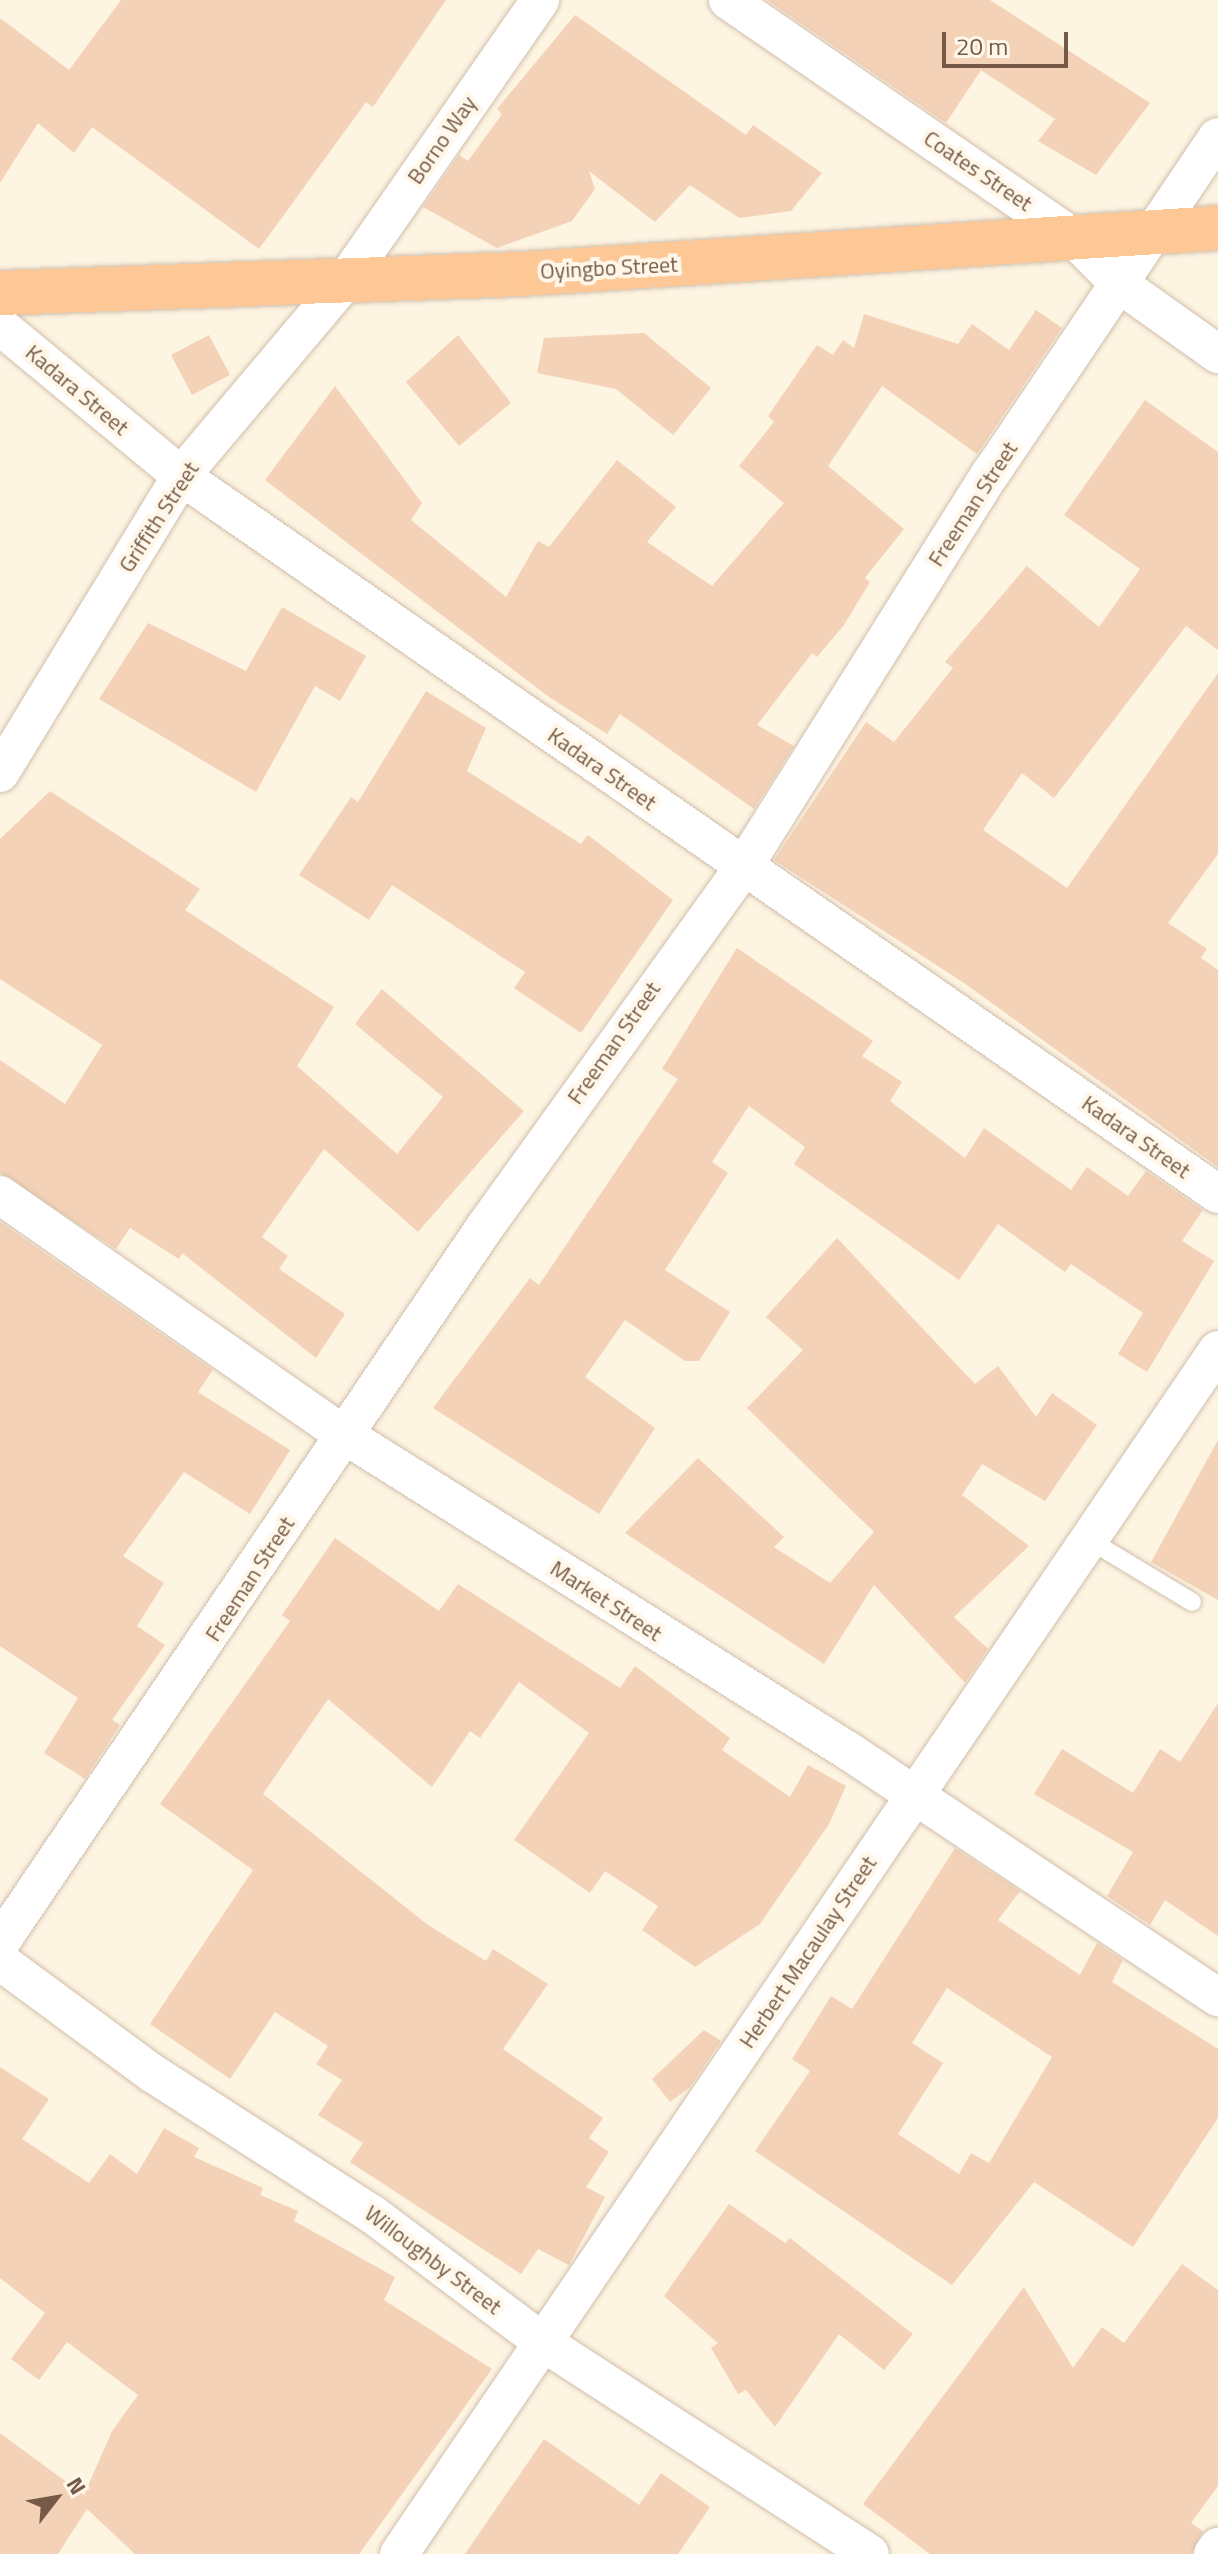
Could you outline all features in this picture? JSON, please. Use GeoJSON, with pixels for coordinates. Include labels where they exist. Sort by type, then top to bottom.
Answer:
{"type":"FeatureCollection","features":[{"type":"Feature","properties":{"kind":"highway","name":"Oyingbo Street"},"geometry":{"type":"LineString","coordinates":[[0,293],[345,281],[1218,228]]}},
{"type":"Feature","properties":{"kind":"street","name":"Borno Way"},"geometry":{"type":"LineString","coordinates":[[345,281],[540,0]]}},
{"type":"Feature","properties":{"kind":"street","name":"Coates Street"},"geometry":{"type":"LineString","coordinates":[[728,0],[1073,237],[1118,283],[1218,354]]}},
{"type":"Feature","properties":{"kind":"street","name":"Freeman Street"},"geometry":{"type":"LineString","coordinates":[[0,1943],[343,1434],[744,866],[1118,283],[1218,137]]}},
{"type":"Feature","properties":{"kind":"street","name":"Griffith Street"},"geometry":{"type":"LineString","coordinates":[[0,773],[181,476],[345,281]]}},
{"type":"Feature","properties":{"kind":"street","name":"Kadara Street"},"geometry":{"type":"LineString","coordinates":[[0,326],[181,476],[1218,1194]]}},
{"type":"Feature","properties":{"kind":"street","name":"Market Street"},"geometry":{"type":"LineString","coordinates":[[0,1195],[343,1434],[914,1794],[1218,1997]]}},
{"type":"Feature","properties":{"kind":"street","name":"Herbert Macaulay Street"},"geometry":{"type":"LineString","coordinates":[[399,2554],[914,1794],[1091,1541],[1218,1350]]}},
{"type":"Feature","properties":{"kind":"street","name":"Willoughby Street"},"geometry":{"type":"LineString","coordinates":[[0,1961],[152,2073],[372,2214],[544,2343],[870,2554]]}},
{"type":"Feature","properties":{"kind":"street"},"geometry":{"type":"LineString","coordinates":[[1213,2554],[1218,2547]]}},
{"type":"Feature","properties":{"kind":"lane"},"geometry":{"type":"LineString","coordinates":[[1091,1541],[1192,1602]]}},
{"type":"Feature","properties":{"kind":"building"},"geometry":{"type":"Polygon","coordinates":[[[121,0],[446,0],[373,107],[366,102],[259,249],[92,127],[74,153],[38,123],[0,183],[0,18],[69,70],[121,0]]]}},
{"type":"Feature","properties":{"kind":"building"},"geometry":{"type":"Polygon","coordinates":[[[767,0],[990,0],[1150,103],[1096,175],[1038,141],[1055,119],[981,70],[946,123],[767,0]]]}},
{"type":"Feature","properties":{"kind":"building"},"geometry":{"type":"Polygon","coordinates":[[[575,15],[746,135],[753,125],[822,173],[791,211],[739,218],[690,185],[655,222],[589,171],[595,189],[572,221],[497,248],[423,207],[459,155],[468,161],[502,114],[497,109],[575,15]]]}},
{"type":"Feature","properties":{"kind":"building"},"geometry":{"type":"Polygon","coordinates":[[[1036,310],[1062,328],[977,454],[882,386],[828,466],[904,529],[865,578],[870,582],[844,625],[817,657],[812,653],[757,725],[794,746],[754,809],[620,714],[607,734],[549,697],[265,480],[335,386],[422,503],[411,520],[506,597],[538,541],[549,547],[617,460],[676,507],[647,542],[712,586],[784,503],[739,466],[774,422],[768,416],[817,345],[833,355],[843,340],[854,348],[864,314],[958,344],[972,324],[1009,350],[1036,310]]]}},
{"type":"Feature","properties":{"kind":"building"},"geometry":{"type":"Polygon","coordinates":[[[644,333],[711,388],[673,435],[616,389],[537,373],[544,338],[644,333]]]}},
{"type":"Feature","properties":{"kind":"building"},"geometry":{"type":"Polygon","coordinates":[[[209,335],[230,375],[192,395],[171,355],[209,335]]]}},
{"type":"Feature","properties":{"kind":"building"},"geometry":{"type":"Polygon","coordinates":[[[458,335],[511,403],[459,446],[406,382],[458,335]]]}},
{"type":"Feature","properties":{"kind":"building"},"geometry":{"type":"Polygon","coordinates":[[[1145,400],[1218,452],[1218,650],[1186,626],[1054,798],[1022,773],[983,830],[1067,888],[1218,673],[1218,854],[1168,923],[1207,949],[1201,958],[1218,970],[1218,1167],[964,983],[774,860],[866,722],[894,742],[953,668],[945,662],[1027,566],[1099,627],[1140,569],[1064,515],[1145,400]]]}},
{"type":"Feature","properties":{"kind":"building"},"geometry":{"type":"Polygon","coordinates":[[[282,607],[366,656],[340,701],[315,686],[256,792],[99,699],[148,623],[246,671],[282,607]]]}},
{"type":"Feature","properties":{"kind":"building"},"geometry":{"type":"Polygon","coordinates":[[[426,691],[486,728],[467,771],[581,844],[588,835],[673,900],[581,1033],[514,988],[525,972],[392,885],[369,920],[299,875],[351,797],[358,802],[426,691]]]}},
{"type":"Feature","properties":{"kind":"building"},"geometry":{"type":"Polygon","coordinates":[[[50,791],[200,889],[185,910],[334,1007],[297,1066],[397,1154],[443,1097],[355,1024],[382,989],[524,1111],[418,1232],[324,1149],[262,1237],[288,1256],[279,1269],[345,1314],[316,1358],[182,1253],[179,1259],[130,1228],[116,1249],[0,1173],[0,1060],[65,1104],[102,1045],[0,979],[0,839],[50,791]]]}},
{"type":"Feature","properties":{"kind":"building"},"geometry":{"type":"Polygon","coordinates":[[[737,948],[873,1041],[862,1056],[902,1082],[890,1101],[965,1158],[984,1128],[1071,1190],[1087,1167],[1128,1196],[1146,1171],[1203,1210],[1182,1241],[1214,1261],[1147,1372],[1118,1354],[1143,1313],[1071,1264],[1065,1272],[998,1224],[959,1280],[794,1164],[805,1147],[749,1106],[712,1162],[728,1173],[665,1270],[730,1312],[699,1361],[685,1361],[625,1320],[585,1377],[655,1428],[599,1514],[433,1408],[530,1278],[539,1285],[678,1079],[662,1069],[737,948]]]}},
{"type":"Feature","properties":{"kind":"building"},"geometry":{"type":"Polygon","coordinates":[[[0,1222],[213,1370],[198,1392],[290,1450],[250,1514],[184,1472],[123,1556],[164,1583],[137,1626],[165,1645],[112,1720],[120,1725],[85,1779],[44,1753],[78,1698],[0,1646],[0,1222]]]}},
{"type":"Feature","properties":{"kind":"building"},"geometry":{"type":"Polygon","coordinates":[[[837,1238],[975,1384],[998,1366],[1036,1417],[1052,1393],[1097,1425],[1045,1501],[982,1464],[962,1495],[1029,1546],[954,1617],[988,1649],[965,1683],[874,1585],[824,1664],[625,1533],[698,1458],[784,1537],[774,1547],[830,1583],[874,1532],[747,1408],[803,1350],[766,1317],[837,1238]]]}},
{"type":"Feature","properties":{"kind":"building"},"geometry":{"type":"Polygon","coordinates":[[[1218,1440],[1218,1600],[1151,1562],[1218,1440]]]}},
{"type":"Feature","properties":{"kind":"building"},"geometry":{"type":"Polygon","coordinates":[[[335,1538],[439,1611],[458,1584],[620,1688],[635,1666],[730,1738],[722,1750],[790,1797],[808,1765],[846,1786],[829,1824],[760,1924],[695,1967],[642,1930],[658,1906],[605,1871],[590,1893],[514,1840],[589,1733],[519,1682],[480,1738],[470,1731],[432,1787],[328,1699],[263,1794],[428,1925],[486,1961],[493,1949],[548,1984],[503,2049],[603,2118],[589,2138],[609,2152],[586,2187],[605,2197],[569,2265],[538,2249],[521,2274],[350,2162],[363,2143],[318,2115],[342,2080],[316,2064],[328,2046],[275,2012],[230,2079],[150,2024],[253,1870],[160,1804],[290,1621],[282,1615],[335,1538]]]}},
{"type":"Feature","properties":{"kind":"building"},"geometry":{"type":"Polygon","coordinates":[[[1218,1703],[1218,1936],[1165,1900],[1150,1925],[1107,1896],[1133,1852],[1034,1794],[1062,1749],[1133,1793],[1160,1749],[1180,1762],[1218,1703]]]}},
{"type":"Feature","properties":{"kind":"building"},"geometry":{"type":"Polygon","coordinates":[[[955,1848],[1020,1891],[998,1920],[1080,1975],[1097,1943],[1123,1960],[1112,1982],[1218,2049],[1218,2118],[1133,2247],[1034,2182],[952,2285],[755,2151],[810,2071],[792,2059],[831,1996],[852,2009],[955,1848]],[[947,1988],[912,2043],[943,2063],[898,2134],[959,2174],[971,2153],[989,2163],[1052,2057],[947,1988]]]}},
{"type":"Feature","properties":{"kind":"building"},"geometry":{"type":"Polygon","coordinates":[[[704,2030],[721,2041],[690,2087],[670,2102],[652,2079],[704,2030]]]}},
{"type":"Feature","properties":{"kind":"building"},"geometry":{"type":"Polygon","coordinates":[[[0,2067],[49,2099],[22,2139],[89,2183],[110,2154],[137,2174],[164,2128],[199,2148],[194,2157],[263,2188],[260,2195],[298,2211],[294,2221],[395,2277],[384,2300],[492,2369],[359,2554],[135,2554],[87,2509],[58,2554],[0,2554],[0,2433],[84,2495],[112,2431],[138,2395],[67,2342],[39,2380],[11,2359],[45,2313],[0,2278],[0,2067]]]}},
{"type":"Feature","properties":{"kind":"building"},"geometry":{"type":"Polygon","coordinates":[[[729,2204],[785,2243],[790,2238],[913,2334],[884,2370],[839,2334],[775,2427],[746,2390],[738,2394],[711,2348],[718,2343],[664,2296],[729,2204]]]}},
{"type":"Feature","properties":{"kind":"building"},"geometry":{"type":"Polygon","coordinates":[[[1182,2264],[1218,2290],[1218,2486],[1191,2523],[1203,2531],[1191,2554],[930,2554],[863,2504],[1024,2287],[1073,2368],[1102,2327],[1124,2343],[1182,2264]]]}},
{"type":"Feature","properties":{"kind":"building"},"geometry":{"type":"Polygon","coordinates":[[[544,2439],[639,2505],[661,2473],[710,2507],[678,2554],[465,2554],[544,2439]]]}}]}
